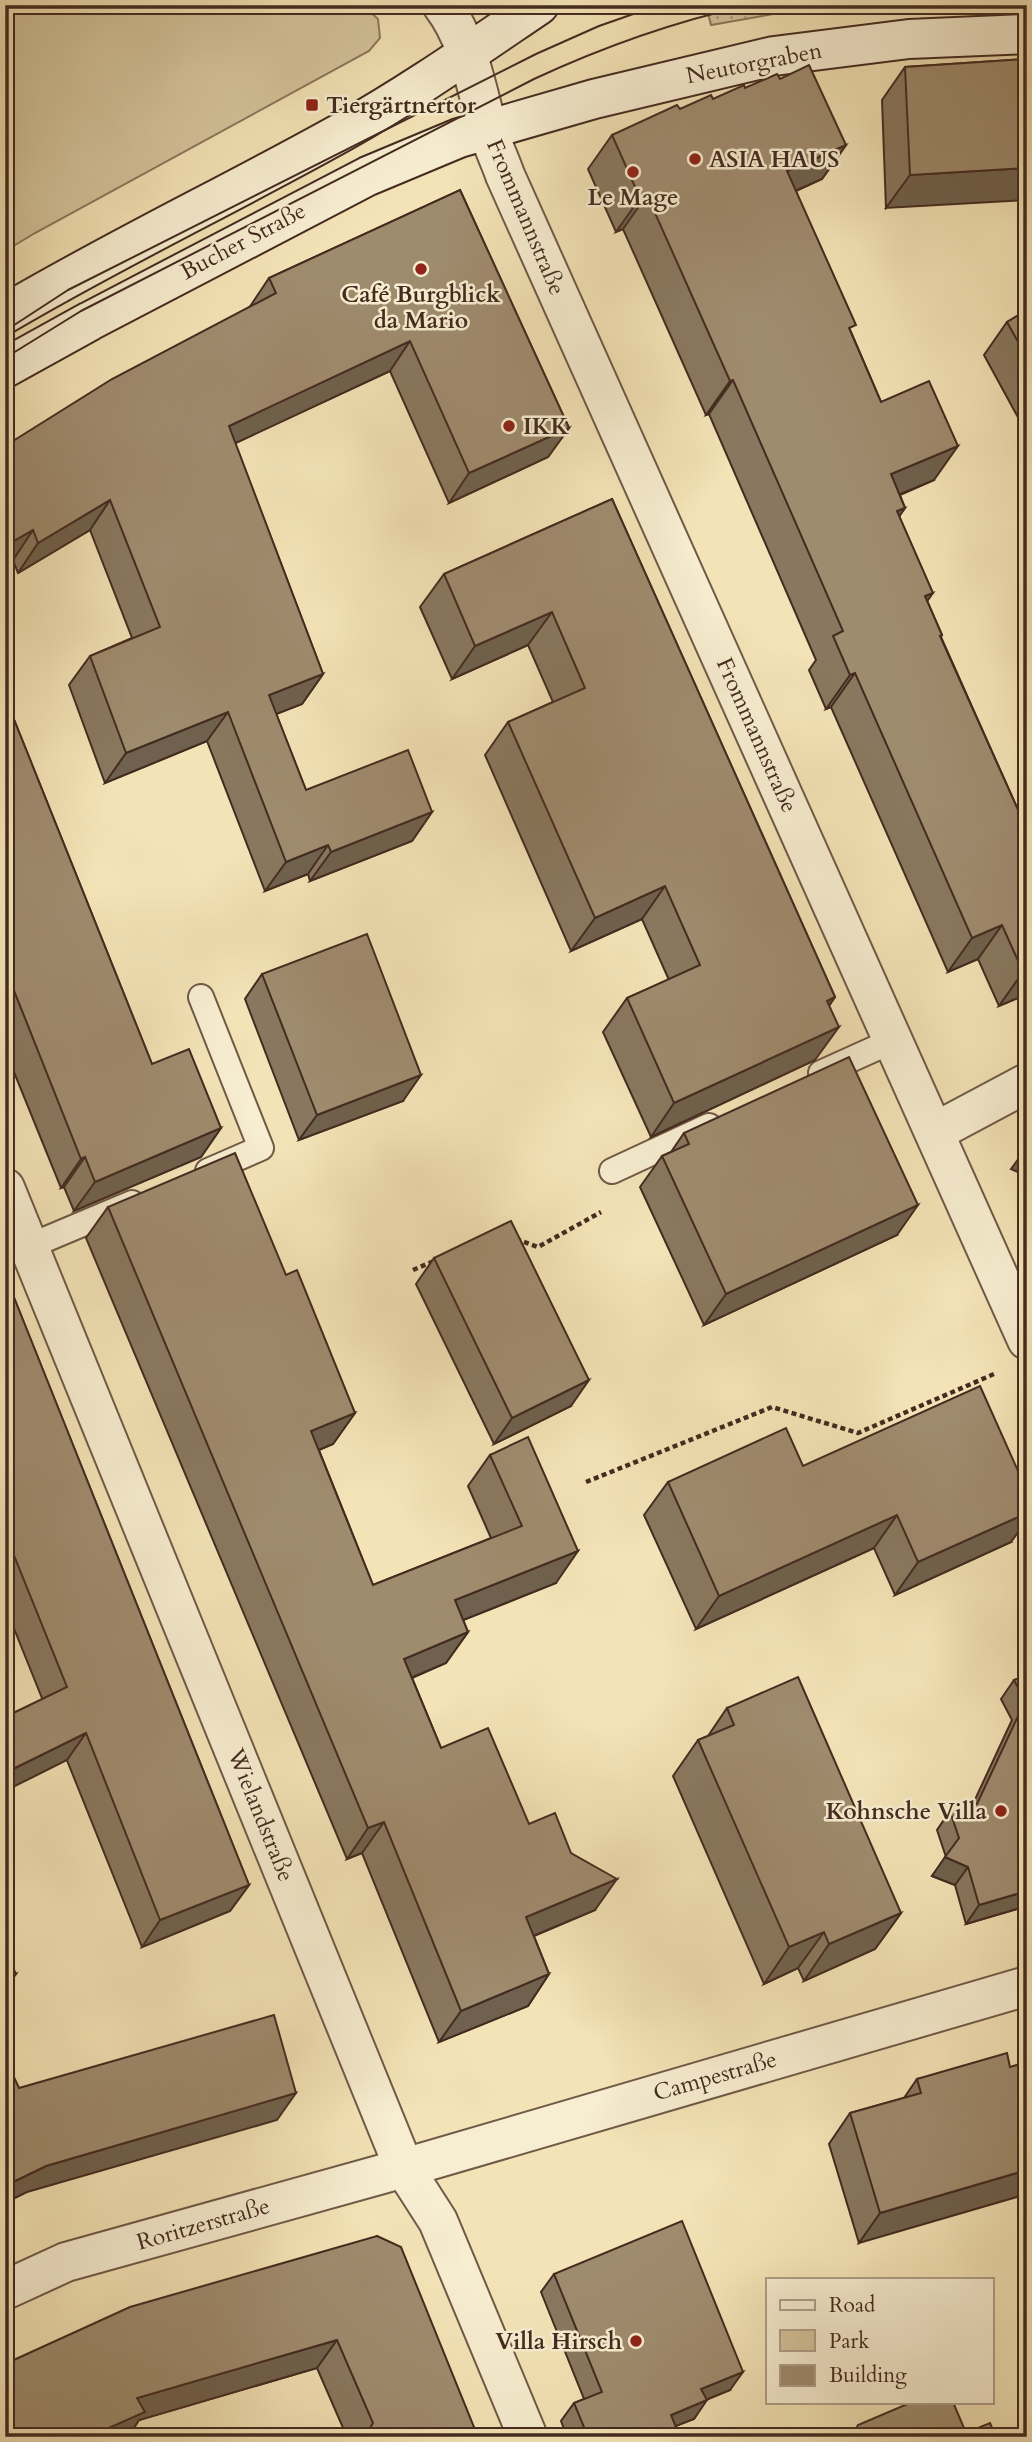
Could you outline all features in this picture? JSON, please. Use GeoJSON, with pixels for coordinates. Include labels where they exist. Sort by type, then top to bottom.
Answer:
{"type":"FeatureCollection","features":[{"type":"Feature","properties":{"kind":"street","name":"Frommannstraße"},"geometry":{"type":"LineString","coordinates":[[442,5],[467,55],[488,129],[510,187],[1027,1340]]}},
{"type":"Feature","properties":{"kind":"street"},"geometry":{"type":"LineString","coordinates":[[5,314],[63,280],[343,131],[467,55],[539,5]]}},
{"type":"Feature","properties":{"kind":"street","name":"Neutorgraben"},"geometry":{"type":"LineString","coordinates":[[488,129],[692,74],[774,56],[909,39],[1027,34]]}},
{"type":"Feature","properties":{"kind":"street","name":"Bucher Straße"},"geometry":{"type":"LineString","coordinates":[[5,368],[368,176],[437,146],[488,129]]}},
{"type":"Feature","properties":{"kind":"street"},"geometry":{"type":"LineString","coordinates":[[935,1132],[1027,1083]]}},
{"type":"Feature","properties":{"kind":"street","name":"Wielandstraße"},"geometry":{"type":"LineString","coordinates":[[5,1188],[404,2168],[438,2221],[528,2437]]}},
{"type":"Feature","properties":{"kind":"street","name":"Campestraße"},"geometry":{"type":"LineString","coordinates":[[404,2168],[1027,1986]]}},
{"type":"Feature","properties":{"kind":"street","name":"Roritzerstraße"},"geometry":{"type":"LineString","coordinates":[[5,2290],[66,2262],[404,2168]]}},
{"type":"Feature","properties":{"kind":"lane"},"geometry":{"type":"LineString","coordinates":[[184,1181],[261,1148],[201,997]]}},
{"type":"Feature","properties":{"kind":"lane"},"geometry":{"type":"LineString","coordinates":[[806,1080],[894,1041]]}},
{"type":"Feature","properties":{"kind":"lane"},"geometry":{"type":"LineString","coordinates":[[619,1168],[734,1114]]}},
{"type":"Feature","properties":{"kind":"lane"},"geometry":{"type":"LineString","coordinates":[[30,1246],[158,1192]]}},
{"type":"Feature","properties":{"kind":"path"},"geometry":{"type":"LineString","coordinates":[[508,1236],[538,1247],[616,1203],[619,1168]]}},
{"type":"Feature","properties":{"kind":"path"},"geometry":{"type":"LineString","coordinates":[[413,1270],[438,1259]]}},
{"type":"Feature","properties":{"kind":"path"},"geometry":{"type":"LineString","coordinates":[[586,1482],[772,1407],[858,1433],[1003,1370]]}},
{"type":"Feature","properties":{"kind":"green space"},"geometry":{"type":"Polygon","coordinates":[[[5,5],[357,5],[365,7],[378,19],[380,38],[369,51],[5,251],[5,5]]]}},
{"type":"Feature","properties":{"kind":"green space"},"geometry":{"type":"Polygon","coordinates":[[[706,5],[825,5],[711,25],[706,5]]]}},
{"type":"Feature","properties":{"kind":"building"},"geometry":{"type":"Polygon","coordinates":[[[1027,59],[1027,168],[910,175],[905,67],[1027,59]]]}},
{"type":"Feature","properties":{"kind":"building"},"geometry":{"type":"Polygon","coordinates":[[[809,65],[846,145],[787,171],[856,325],[849,328],[881,402],[929,381],[958,446],[891,474],[905,508],[897,511],[933,593],[925,596],[942,635],[940,636],[1027,830],[1027,970],[1023,972],[1002,925],[972,938],[855,673],[850,675],[833,636],[843,631],[733,380],[730,381],[647,195],[640,198],[612,135],[677,105],[680,109],[711,95],[713,99],[777,74],[780,79],[809,65]]]}},
{"type":"Feature","properties":{"kind":"building"},"geometry":{"type":"Polygon","coordinates":[[[460,190],[569,428],[469,473],[410,341],[229,426],[323,674],[269,695],[306,790],[408,750],[432,812],[331,852],[328,845],[286,862],[228,712],[126,753],[90,656],[160,627],[110,500],[38,543],[33,530],[5,546],[5,446],[112,379],[276,293],[269,278],[460,190]]]}},
{"type":"Feature","properties":{"kind":"building"},"geometry":{"type":"Polygon","coordinates":[[[1027,310],[1027,358],[1007,322],[1027,310]]]}},
{"type":"Feature","properties":{"kind":"building"},"geometry":{"type":"Polygon","coordinates":[[[612,499],[835,997],[827,1001],[839,1027],[674,1103],[627,998],[700,965],[665,886],[595,918],[508,722],[585,688],[552,612],[475,646],[444,574],[612,499]]]}},
{"type":"Feature","properties":{"kind":"building"},"geometry":{"type":"Polygon","coordinates":[[[5,697],[152,1064],[189,1049],[221,1128],[95,1182],[85,1157],[81,1159],[5,968],[5,697]]]}},
{"type":"Feature","properties":{"kind":"building"},"geometry":{"type":"Polygon","coordinates":[[[367,934],[421,1075],[317,1115],[262,974],[367,934]]]}},
{"type":"Feature","properties":{"kind":"building"},"geometry":{"type":"Polygon","coordinates":[[[849,1057],[918,1205],[726,1294],[662,1156],[689,1144],[684,1133],[849,1057]]]}},
{"type":"Feature","properties":{"kind":"building"},"geometry":{"type":"Polygon","coordinates":[[[235,1153],[286,1275],[297,1270],[355,1413],[311,1431],[373,1585],[522,1526],[490,1455],[528,1437],[578,1551],[455,1600],[468,1632],[404,1659],[441,1748],[488,1728],[529,1824],[555,1813],[571,1853],[617,1879],[526,1917],[549,1974],[461,2011],[384,1822],[368,1828],[108,1207],[235,1153]]]}},
{"type":"Feature","properties":{"kind":"building"},"geometry":{"type":"Polygon","coordinates":[[[511,1221],[589,1380],[512,1418],[434,1258],[511,1221]]]}},
{"type":"Feature","properties":{"kind":"building"},"geometry":{"type":"Polygon","coordinates":[[[5,1275],[249,1885],[160,1920],[86,1733],[5,1773],[5,1717],[67,1687],[5,1533],[5,1275]]]}},
{"type":"Feature","properties":{"kind":"building"},"geometry":{"type":"Polygon","coordinates":[[[980,1386],[1027,1491],[1027,1513],[918,1562],[897,1515],[719,1596],[668,1482],[786,1428],[803,1466],[980,1386]]]}},
{"type":"Feature","properties":{"kind":"building","name":"Kohnsche Villa"},"geometry":{"type":"Polygon","coordinates":[[[1027,1675],[1027,1891],[979,1905],[968,1867],[945,1857],[959,1838],[950,1811],[977,1804],[1025,1701],[1014,1680],[1027,1675]]]}},
{"type":"Feature","properties":{"kind":"building"},"geometry":{"type":"Polygon","coordinates":[[[798,1677],[901,1913],[829,1944],[824,1932],[789,1947],[698,1740],[734,1725],[727,1708],[798,1677]]]}},
{"type":"Feature","properties":{"kind":"building"},"geometry":{"type":"Polygon","coordinates":[[[5,1951],[16,1974],[5,1979],[5,1951]]]}},
{"type":"Feature","properties":{"kind":"building"},"geometry":{"type":"Polygon","coordinates":[[[274,2015],[296,2093],[46,2166],[5,2186],[5,2058],[19,2088],[274,2015]]]}},
{"type":"Feature","properties":{"kind":"building"},"geometry":{"type":"Polygon","coordinates":[[[1007,2053],[1010,2067],[1027,2062],[1027,2170],[880,2213],[850,2113],[921,2093],[917,2079],[1007,2053]]]}},
{"type":"Feature","properties":{"kind":"building","name":"Villa Hirsch"},"geometry":{"type":"Polygon","coordinates":[[[682,2221],[743,2372],[701,2389],[707,2400],[671,2415],[680,2437],[588,2437],[574,2403],[602,2392],[554,2274],[682,2221]]]}},
{"type":"Feature","properties":{"kind":"building"},"geometry":{"type":"Polygon","coordinates":[[[377,2236],[401,2247],[478,2437],[365,2437],[373,2423],[337,2340],[137,2398],[145,2412],[85,2437],[5,2437],[5,2364],[130,2307],[377,2236]]]}},
{"type":"Feature","properties":{"kind":"building"},"geometry":{"type":"Polygon","coordinates":[[[907,2404],[954,2404],[966,2433],[990,2423],[996,2437],[851,2437],[858,2425],[907,2404]]]}},
{"type":"Feature","properties":{"kind":"tram line"},"geometry":{"type":"LineString","coordinates":[[5,331],[68,290],[536,54],[599,26],[659,5]]}},
{"type":"Feature","properties":{"kind":"tram line"},"geometry":{"type":"LineString","coordinates":[[5,358],[81,311],[534,79],[640,36],[749,5]]}},
{"type":"Feature","properties":{"kind":"place","name":"Tiergärtnertor"},"geometry":{"type":"Point","coordinates":[312,105]}},
{"type":"Feature","properties":{"kind":"place","name":"ASIA HAUS"},"geometry":{"type":"Point","coordinates":[695,159]}},
{"type":"Feature","properties":{"kind":"place","name":"Le Mage"},"geometry":{"type":"Point","coordinates":[633,172]}},
{"type":"Feature","properties":{"kind":"place","name":"Café Burgblick da Mario"},"geometry":{"type":"Point","coordinates":[421,269]}},
{"type":"Feature","properties":{"kind":"place","name":"IKK"},"geometry":{"type":"Point","coordinates":[509,426]}},
{"type":"Feature","properties":{"kind":"place","name":"Kohnsche Villa"},"geometry":{"type":"Point","coordinates":[1001,1811]}},
{"type":"Feature","properties":{"kind":"place","name":"Villa Hirsch"},"geometry":{"type":"Point","coordinates":[636,2341]}}]}
